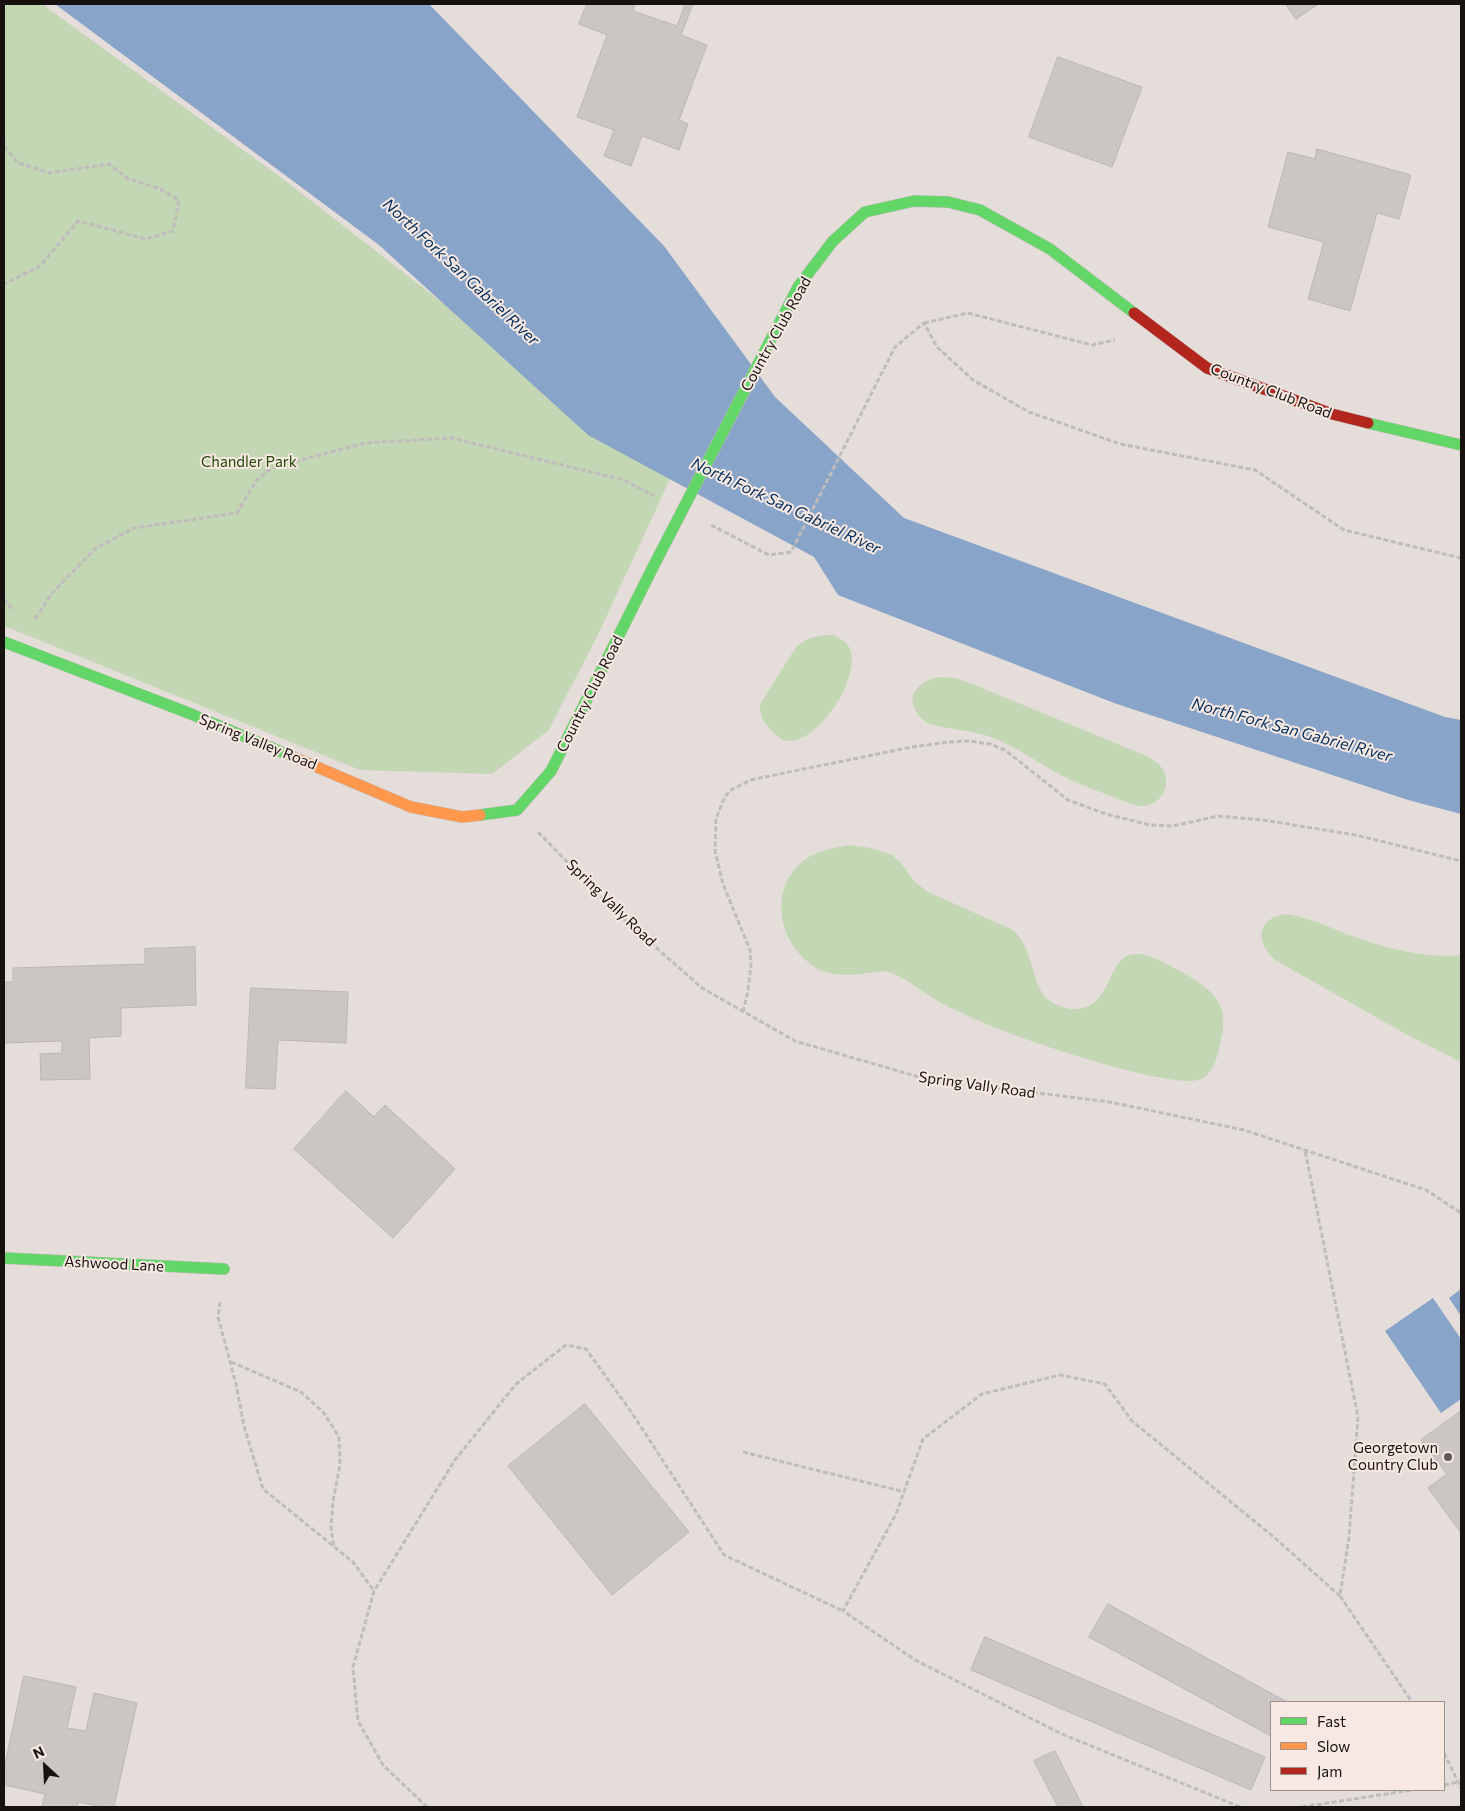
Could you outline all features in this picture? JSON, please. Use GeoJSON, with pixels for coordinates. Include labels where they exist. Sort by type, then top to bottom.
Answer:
{"type":"FeatureCollection","features":[{"type":"Feature","properties":{"kind":"street","name":"Country Club Road"},"geometry":{"type":"LineString","coordinates":[[517,810],[551,771],[653,567],[798,287],[833,241],[866,212],[914,201],[948,202],[980,210],[1050,249],[1207,368],[1332,414],[1461,445]]}},
{"type":"Feature","properties":{"kind":"street","name":"Spring Valley Road"},"geometry":{"type":"LineString","coordinates":[[4,642],[191,714],[411,807],[462,817],[517,810]]}},
{"type":"Feature","properties":{"kind":"street","name":"Ashwood Lane"},"geometry":{"type":"LineString","coordinates":[[4,1258],[224,1269]]}},
{"type":"Feature","properties":{"kind":"path"},"geometry":{"type":"LineString","coordinates":[[4,139],[4,146],[18,162],[50,173],[109,164],[127,178],[160,189],[179,200],[173,231],[146,239],[78,221],[40,266],[4,284]]}},
{"type":"Feature","properties":{"kind":"path"},"geometry":{"type":"LineString","coordinates":[[710,524],[769,555],[791,552],[896,347],[924,323],[968,313],[1092,345],[1158,330]]}},
{"type":"Feature","properties":{"kind":"path"},"geometry":{"type":"LineString","coordinates":[[924,323],[938,347],[973,380],[1029,412],[1120,444],[1254,470],[1344,530],[1461,558]]}},
{"type":"Feature","properties":{"kind":"path"},"geometry":{"type":"LineString","coordinates":[[17,647],[53,592],[96,548],[134,528],[237,513],[256,480],[271,468],[365,443],[452,438],[624,480],[658,498]]}},
{"type":"Feature","properties":{"kind":"path"},"geometry":{"type":"LineString","coordinates":[[743,1012],[748,992],[751,965],[750,950],[723,884],[715,851],[716,820],[729,791],[751,780],[779,774],[912,747],[969,741],[990,744],[1005,750],[1068,800],[1106,814],[1150,825],[1173,826],[1218,816],[1264,820],[1356,835],[1461,860]]}},
{"type":"Feature","properties":{"kind":"path","name":"Spring Vally Road"},"geometry":{"type":"LineString","coordinates":[[517,810],[618,915],[702,988],[795,1041],[926,1080],[1110,1102],[1244,1130],[1426,1190],[1461,1213]]}},
{"type":"Feature","properties":{"kind":"path"},"geometry":{"type":"LineString","coordinates":[[1304,1150],[1358,1417],[1349,1537],[1340,1596]]}},
{"type":"Feature","properties":{"kind":"path"},"geometry":{"type":"LineString","coordinates":[[224,1269],[218,1317],[231,1362],[244,1426],[263,1490],[353,1562],[374,1591]]}},
{"type":"Feature","properties":{"kind":"path"},"geometry":{"type":"LineString","coordinates":[[427,1807],[383,1766],[358,1721],[353,1667],[374,1591],[455,1460],[516,1384],[566,1345],[586,1349],[632,1413],[724,1555],[843,1611],[915,1660],[1062,1734],[1240,1807]]}},
{"type":"Feature","properties":{"kind":"path"},"geometry":{"type":"LineString","coordinates":[[231,1362],[301,1392],[324,1413],[339,1437],[340,1465],[331,1528],[334,1547]]}},
{"type":"Feature","properties":{"kind":"path"},"geometry":{"type":"LineString","coordinates":[[843,1611],[896,1514],[923,1439],[982,1394],[1060,1375],[1105,1384],[1132,1421],[1275,1538],[1340,1596],[1411,1701]]}},
{"type":"Feature","properties":{"kind":"path"},"geometry":{"type":"LineString","coordinates":[[743,1452],[904,1492]]}},
{"type":"Feature","properties":{"kind":"path"},"geometry":{"type":"LineString","coordinates":[[1445,1755],[1461,1788]]}},
{"type":"Feature","properties":{"kind":"path"},"geometry":{"type":"LineString","coordinates":[[1445,1785],[1458,1782]]}},
{"type":"Feature","properties":{"kind":"path"},"geometry":{"type":"LineString","coordinates":[[1302,1807],[1406,1791]]}},
{"type":"Feature","properties":{"kind":"green space","name":"Chandler Park"},"geometry":{"type":"Polygon","coordinates":[[[4,4],[42,4],[283,179],[670,479],[596,639],[548,731],[492,774],[360,770],[4,626],[4,4]]]}},
{"type":"Feature","properties":{"kind":"green space"},"geometry":{"type":"Polygon","coordinates":[[[833,635],[845,642],[850,649],[852,661],[850,675],[844,690],[836,705],[814,730],[803,738],[791,741],[783,740],[764,722],[760,712],[760,704],[796,647],[813,637],[833,635]]]}},
{"type":"Feature","properties":{"kind":"green space"},"geometry":{"type":"Polygon","coordinates":[[[941,677],[955,678],[970,683],[1149,757],[1163,769],[1166,785],[1162,795],[1155,802],[1145,806],[1133,804],[1069,779],[997,739],[973,732],[929,724],[915,710],[913,695],[922,684],[930,679],[941,677]]]}},
{"type":"Feature","properties":{"kind":"green space"},"geometry":{"type":"Polygon","coordinates":[[[848,845],[871,848],[892,855],[901,863],[914,881],[928,892],[1013,930],[1025,947],[1039,988],[1050,1001],[1060,1006],[1078,1009],[1092,1004],[1102,994],[1121,960],[1131,955],[1146,955],[1169,965],[1193,979],[1209,990],[1222,1010],[1223,1028],[1220,1045],[1210,1071],[1203,1078],[1190,1081],[1141,1074],[1110,1066],[1051,1048],[985,1024],[941,1003],[904,979],[891,973],[882,971],[851,975],[836,974],[815,967],[798,952],[790,939],[784,926],[782,898],[792,872],[803,861],[824,850],[848,845]]]}},
{"type":"Feature","properties":{"kind":"green space"},"geometry":{"type":"Polygon","coordinates":[[[1287,914],[1378,945],[1406,952],[1447,956],[1461,955],[1461,1062],[1411,1037],[1275,960],[1264,946],[1262,931],[1264,925],[1270,920],[1287,914]]]}},
{"type":"Feature","properties":{"kind":"water","name":"North Fork San Gabriel River"},"geometry":{"type":"Polygon","coordinates":[[[55,4],[429,4],[664,246],[775,397],[904,518],[1445,717],[1461,720],[1461,814],[1408,800],[1114,703],[838,595],[814,557],[588,435],[379,245],[55,4]]]}},
{"type":"Feature","properties":{"kind":"water"},"geometry":{"type":"Polygon","coordinates":[[[1461,1289],[1461,1316],[1449,1298],[1461,1289]]]}},
{"type":"Feature","properties":{"kind":"water"},"geometry":{"type":"Polygon","coordinates":[[[1433,1298],[1461,1339],[1461,1399],[1441,1413],[1385,1331],[1433,1298]]]}},
{"type":"Feature","properties":{"kind":"building"},"geometry":{"type":"Polygon","coordinates":[[[587,4],[635,4],[633,11],[677,26],[685,4],[693,4],[681,35],[707,45],[679,120],[688,124],[679,150],[642,136],[631,166],[604,156],[614,130],[577,117],[607,35],[579,24],[587,4]]]}},
{"type":"Feature","properties":{"kind":"building"},"geometry":{"type":"Polygon","coordinates":[[[1286,4],[1318,4],[1296,19],[1286,4]]]}},
{"type":"Feature","properties":{"kind":"building"},"geometry":{"type":"Polygon","coordinates":[[[1058,57],[1142,87],[1112,167],[1029,137],[1058,57]]]}},
{"type":"Feature","properties":{"kind":"building"},"geometry":{"type":"Polygon","coordinates":[[[1317,149],[1411,175],[1399,219],[1377,213],[1350,311],[1308,299],[1324,242],[1268,227],[1288,152],[1315,159],[1317,149]]]}},
{"type":"Feature","properties":{"kind":"building"},"geometry":{"type":"Polygon","coordinates":[[[195,947],[196,1005],[121,1008],[121,1036],[89,1038],[90,1079],[41,1080],[40,1054],[62,1053],[62,1041],[4,1043],[4,982],[13,982],[13,968],[145,964],[145,949],[195,947]]]}},
{"type":"Feature","properties":{"kind":"building"},"geometry":{"type":"Polygon","coordinates":[[[251,988],[348,992],[346,1043],[278,1040],[275,1089],[246,1088],[251,988]]]}},
{"type":"Feature","properties":{"kind":"building"},"geometry":{"type":"Polygon","coordinates":[[[346,1091],[374,1117],[385,1105],[455,1169],[393,1238],[294,1149],[346,1091]]]}},
{"type":"Feature","properties":{"kind":"building"},"geometry":{"type":"Polygon","coordinates":[[[585,1404],[689,1532],[612,1595],[508,1466],[585,1404]]]}},
{"type":"Feature","properties":{"kind":"building","name":"Georgetown Country Club"},"geometry":{"type":"Polygon","coordinates":[[[1461,1411],[1461,1533],[1428,1488],[1447,1474],[1421,1440],[1461,1411]]]}},
{"type":"Feature","properties":{"kind":"building"},"geometry":{"type":"Polygon","coordinates":[[[1108,1604],[1285,1701],[1270,1701],[1270,1735],[1089,1637],[1108,1604]]]}},
{"type":"Feature","properties":{"kind":"building"},"geometry":{"type":"Polygon","coordinates":[[[985,1637],[1265,1757],[1251,1790],[971,1670],[985,1637]]]}},
{"type":"Feature","properties":{"kind":"building"},"geometry":{"type":"Polygon","coordinates":[[[24,1676],[76,1687],[67,1728],[86,1731],[94,1693],[137,1703],[114,1807],[78,1802],[77,1807],[42,1807],[45,1794],[4,1785],[4,1770],[24,1676]]]}},
{"type":"Feature","properties":{"kind":"building"},"geometry":{"type":"Polygon","coordinates":[[[1055,1751],[1083,1807],[1058,1807],[1034,1761],[1055,1751]]]}},
{"type":"Feature","properties":{"kind":"traffic: fast"},"geometry":{"type":"LineString","coordinates":[[798,287],[833,241],[865,212],[914,201],[948,202],[980,210],[1050,249],[1134,313]]}},
{"type":"Feature","properties":{"kind":"traffic: fast"},"geometry":{"type":"LineString","coordinates":[[653,567],[798,287]]}},
{"type":"Feature","properties":{"kind":"traffic: fast"},"geometry":{"type":"LineString","coordinates":[[1368,423],[1461,445]]}},
{"type":"Feature","properties":{"kind":"traffic: fast"},"geometry":{"type":"LineString","coordinates":[[480,815],[517,810],[551,771],[653,567]]}},
{"type":"Feature","properties":{"kind":"traffic: fast"},"geometry":{"type":"LineString","coordinates":[[4,642],[191,714],[291,756]]}},
{"type":"Feature","properties":{"kind":"traffic: fast"},"geometry":{"type":"LineString","coordinates":[[4,1258],[224,1269]]}},
{"type":"Feature","properties":{"kind":"traffic: slow"},"geometry":{"type":"LineString","coordinates":[[291,756],[411,807],[462,817],[480,815]]}},
{"type":"Feature","properties":{"kind":"traffic: jam"},"geometry":{"type":"LineString","coordinates":[[1134,313],[1207,368],[1332,414],[1368,423]]}},
{"type":"Feature","properties":{"kind":"place","name":"Georgetown Country Club"},"geometry":{"type":"Point","coordinates":[1448,1457]}}]}
